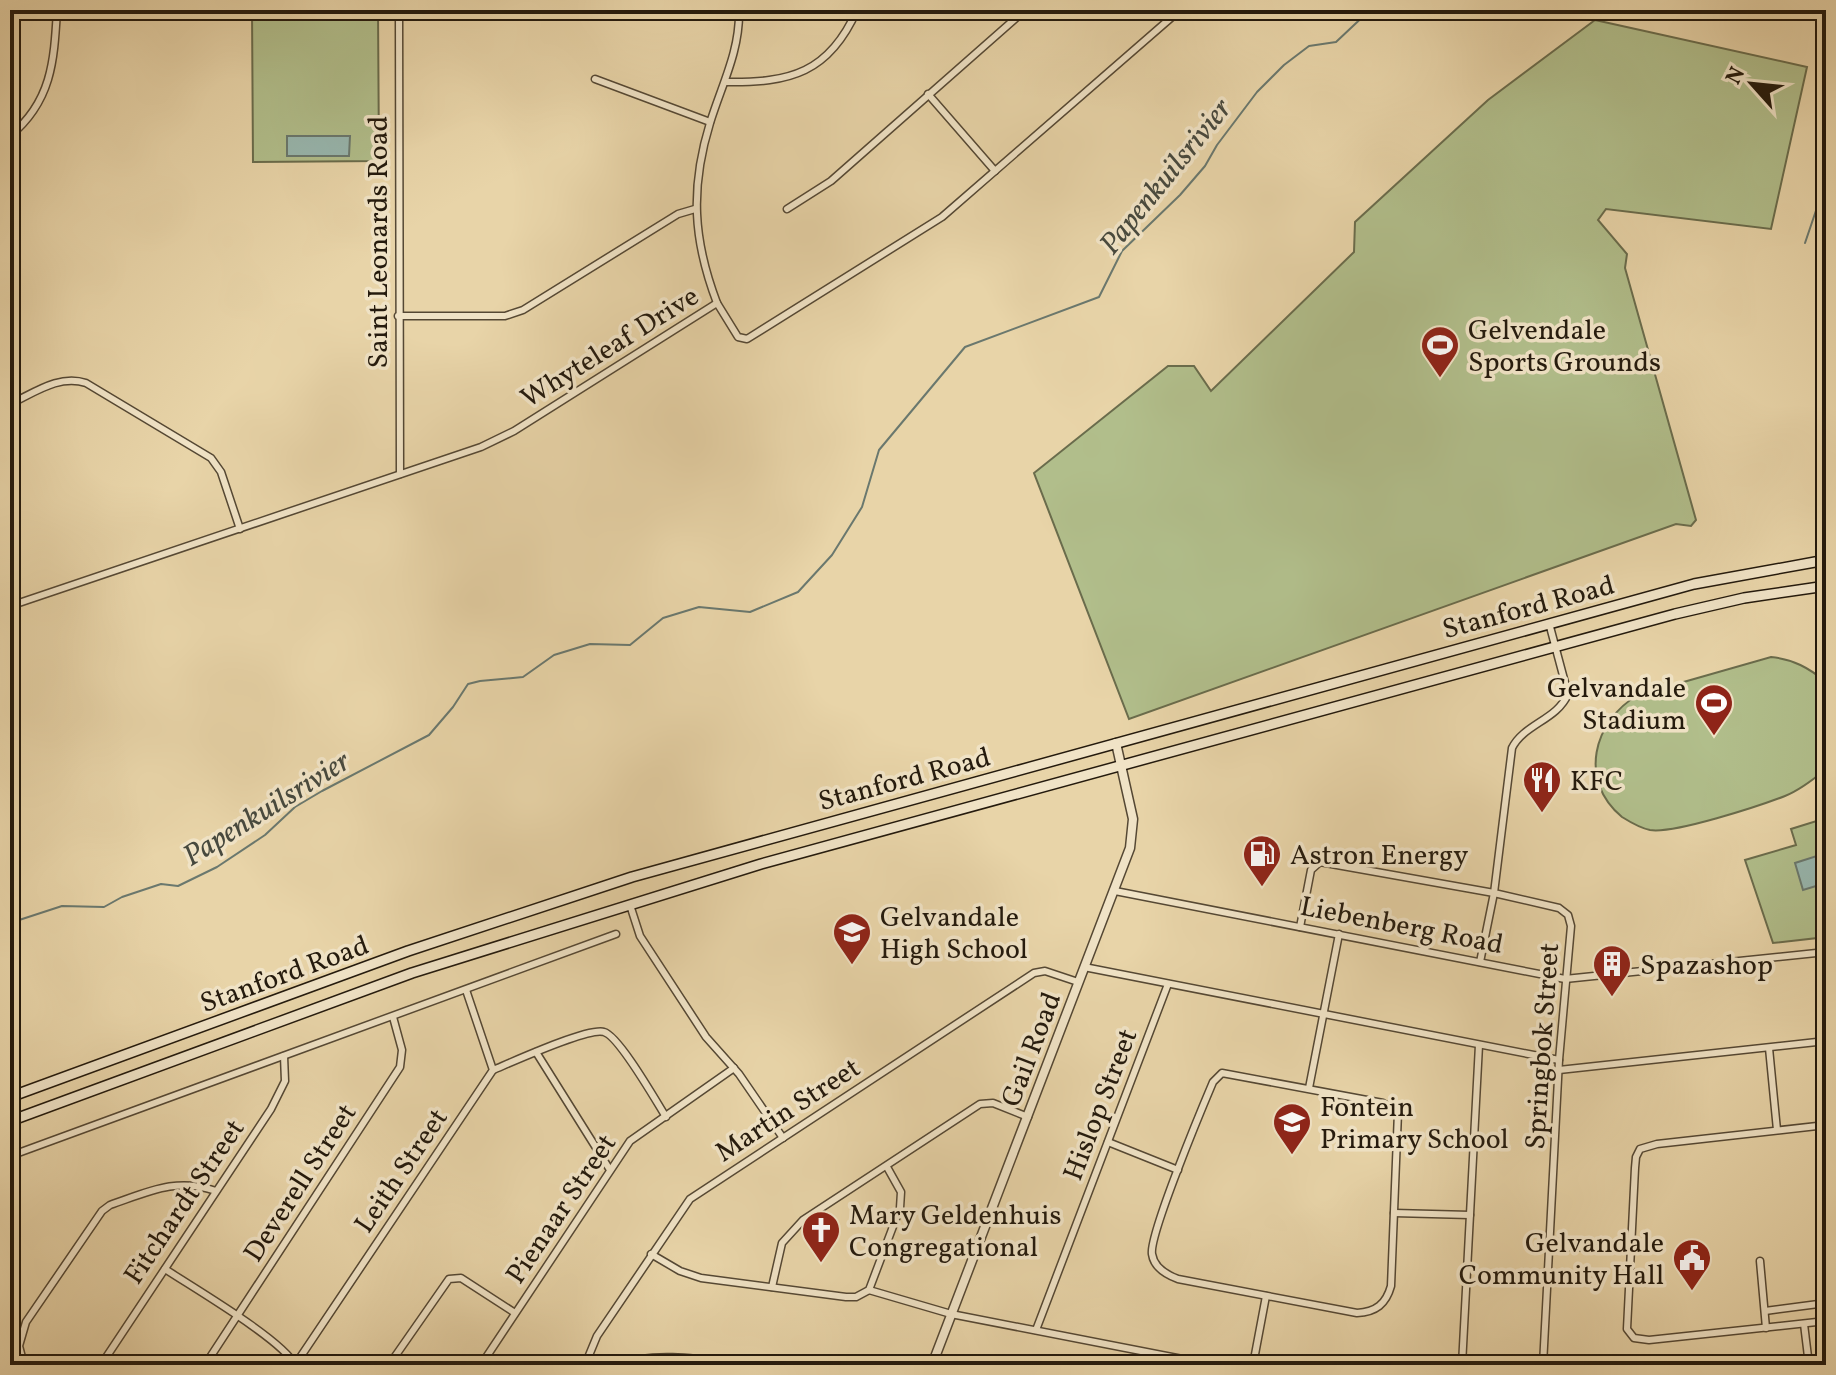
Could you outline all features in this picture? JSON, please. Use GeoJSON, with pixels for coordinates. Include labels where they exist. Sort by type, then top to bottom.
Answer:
{"type":"FeatureCollection","features":[{"type":"Feature","properties":{"kind":"main road","name":"Stanford Road"},"geometry":{"type":"LineString","coordinates":[[10,1097],[408,951],[632,877],[1694,584],[1826,560]]}},
{"type":"Feature","properties":{"kind":"main road","name":"Stanford Road"},"geometry":{"type":"LineString","coordinates":[[10,1121],[412,973],[761,864],[1555,647],[1744,598],[1826,586]]}},
{"type":"Feature","properties":{"kind":"street"},"geometry":{"type":"LineString","coordinates":[[10,136],[39,101],[51,73],[57,10]]}},
{"type":"Feature","properties":{"kind":"street","name":"Saint Leonards Road"},"geometry":{"type":"LineString","coordinates":[[399,10],[400,474]]}},
{"type":"Feature","properties":{"kind":"street"},"geometry":{"type":"LineString","coordinates":[[717,303],[701,256],[695,209],[697,178],[710,122],[735,52],[739,10]]}},
{"type":"Feature","properties":{"kind":"street"},"geometry":{"type":"LineString","coordinates":[[726,82],[769,82],[800,73],[834,46],[848,29],[857,10]]}},
{"type":"Feature","properties":{"kind":"street"},"geometry":{"type":"LineString","coordinates":[[787,209],[831,181],[1025,10]]}},
{"type":"Feature","properties":{"kind":"street","name":"Whyteleaf Drive"},"geometry":{"type":"LineString","coordinates":[[10,606],[481,447],[514,431],[717,303],[738,337],[747,339],[929,226],[1180,10]]}},
{"type":"Feature","properties":{"kind":"street"},"geometry":{"type":"LineString","coordinates":[[595,79],[710,122]]}},
{"type":"Feature","properties":{"kind":"street"},"geometry":{"type":"LineString","coordinates":[[928,94],[995,171]]}},
{"type":"Feature","properties":{"kind":"street"},"geometry":{"type":"LineString","coordinates":[[398,316],[505,316],[523,310],[678,214],[695,209]]}},
{"type":"Feature","properties":{"kind":"street"},"geometry":{"type":"LineString","coordinates":[[10,404],[61,380],[73,379],[86,383],[211,458],[221,472],[240,529]]}},
{"type":"Feature","properties":{"kind":"street"},"geometry":{"type":"LineString","coordinates":[[1480,962],[1494,893],[1512,748],[1519,738],[1557,709],[1568,694],[1549,623]]}},
{"type":"Feature","properties":{"kind":"street","name":"Gail Road"},"geometry":{"type":"LineString","coordinates":[[932,1365],[1130,848],[1133,827],[1116,743]]}},
{"type":"Feature","properties":{"kind":"street"},"geometry":{"type":"LineString","coordinates":[[1300,927],[1311,870],[1320,862],[1494,893]]}},
{"type":"Feature","properties":{"kind":"street","name":"Liebenberg Road"},"geometry":{"type":"LineString","coordinates":[[1115,891],[1565,979],[1826,952]]}},
{"type":"Feature","properties":{"kind":"street","name":"Springbok Street"},"geometry":{"type":"LineString","coordinates":[[1494,893],[1554,906],[1568,915],[1571,934],[1559,1060],[1543,1365]]}},
{"type":"Feature","properties":{"kind":"street"},"geometry":{"type":"LineString","coordinates":[[630,905],[640,936],[706,1037],[734,1068],[783,1138]]}},
{"type":"Feature","properties":{"kind":"street"},"geometry":{"type":"LineString","coordinates":[[10,1156],[616,934]]}},
{"type":"Feature","properties":{"kind":"street"},"geometry":{"type":"LineString","coordinates":[[1309,1088],[1339,934]]}},
{"type":"Feature","properties":{"kind":"street"},"geometry":{"type":"LineString","coordinates":[[1084,967],[1559,1060]]}},
{"type":"Feature","properties":{"kind":"street","name":"Martin Street"},"geometry":{"type":"LineString","coordinates":[[585,1365],[597,1336],[690,1199],[1034,973],[1045,971],[1078,982]]}},
{"type":"Feature","properties":{"kind":"street","name":"Hislop Street"},"geometry":{"type":"LineString","coordinates":[[1036,1330],[1168,984]]}},
{"type":"Feature","properties":{"kind":"street"},"geometry":{"type":"LineString","coordinates":[[466,990],[493,1070],[596,1031],[608,1033],[624,1051],[666,1117]]}},
{"type":"Feature","properties":{"kind":"street","name":"Deverell Street"},"geometry":{"type":"LineString","coordinates":[[205,1365],[400,1067],[402,1050],[393,1017]]}},
{"type":"Feature","properties":{"kind":"street"},"geometry":{"type":"LineString","coordinates":[[1559,1070],[1826,1041]]}},
{"type":"Feature","properties":{"kind":"street"},"geometry":{"type":"LineString","coordinates":[[1462,1365],[1479,1045]]}},
{"type":"Feature","properties":{"kind":"street"},"geometry":{"type":"LineString","coordinates":[[1769,1048],[1777,1130]]}},
{"type":"Feature","properties":{"kind":"street"},"geometry":{"type":"LineString","coordinates":[[536,1052],[610,1170]]}},
{"type":"Feature","properties":{"kind":"street","name":"Fitchardt Street"},"geometry":{"type":"LineString","coordinates":[[101,1365],[284,1086],[284,1056]]}},
{"type":"Feature","properties":{"kind":"street","name":"Pienaar Street"},"geometry":{"type":"LineString","coordinates":[[481,1365],[630,1141],[734,1068]]}},
{"type":"Feature","properties":{"kind":"street","name":"Leith Street"},"geometry":{"type":"LineString","coordinates":[[295,1365],[493,1070]]}},
{"type":"Feature","properties":{"kind":"street"},"geometry":{"type":"LineString","coordinates":[[1229,1074],[1383,1103],[1398,1112],[1391,1286],[1385,1302],[1378,1308],[1357,1313],[1178,1279],[1159,1268],[1152,1255],[1152,1242],[1178,1170],[1211,1087],[1219,1075],[1229,1074]]}},
{"type":"Feature","properties":{"kind":"street"},"geometry":{"type":"LineString","coordinates":[[772,1287],[779,1252],[794,1227],[980,1104],[993,1103],[1028,1117]]}},
{"type":"Feature","properties":{"kind":"street"},"geometry":{"type":"LineString","coordinates":[[1826,1125],[1657,1144],[1640,1149],[1636,1157],[1627,1329],[1634,1338],[1649,1340],[1826,1321]]}},
{"type":"Feature","properties":{"kind":"street"},"geometry":{"type":"LineString","coordinates":[[1108,1142],[1178,1170]]}},
{"type":"Feature","properties":{"kind":"street"},"geometry":{"type":"LineString","coordinates":[[651,1254],[693,1276],[856,1297],[869,1290],[900,1208],[901,1192],[887,1167]]}},
{"type":"Feature","properties":{"kind":"street"},"geometry":{"type":"LineString","coordinates":[[24,1365],[19,1346],[26,1322],[102,1211],[110,1205],[168,1185],[186,1184],[216,1191]]}},
{"type":"Feature","properties":{"kind":"street"},"geometry":{"type":"LineString","coordinates":[[1394,1213],[1470,1215]]}},
{"type":"Feature","properties":{"kind":"street"},"geometry":{"type":"LineString","coordinates":[[1550,1246],[1630,1250]]}},
{"type":"Feature","properties":{"kind":"street"},"geometry":{"type":"LineString","coordinates":[[1760,1261],[1766,1328]]}},
{"type":"Feature","properties":{"kind":"street"},"geometry":{"type":"LineString","coordinates":[[165,1269],[282,1348],[295,1365]]}},
{"type":"Feature","properties":{"kind":"street"},"geometry":{"type":"LineString","coordinates":[[389,1365],[449,1279],[461,1278],[515,1313]]}},
{"type":"Feature","properties":{"kind":"street"},"geometry":{"type":"LineString","coordinates":[[869,1290],[951,1314],[1213,1365]]}},
{"type":"Feature","properties":{"kind":"street"},"geometry":{"type":"LineString","coordinates":[[1253,1365],[1266,1296]]}},
{"type":"Feature","properties":{"kind":"street"},"geometry":{"type":"LineString","coordinates":[[1765,1311],[1826,1303]]}},
{"type":"Feature","properties":{"kind":"street"},"geometry":{"type":"LineString","coordinates":[[1804,1324],[1809,1365]]}},
{"type":"Feature","properties":{"kind":"street"},"geometry":{"type":"LineString","coordinates":[[613,1365],[632,1359],[665,1356],[745,1365]]}},
{"type":"Feature","properties":{"kind":"green space"},"geometry":{"type":"Polygon","coordinates":[[[252,10],[378,10],[379,161],[253,162],[252,10]]]}},
{"type":"Feature","properties":{"kind":"green space","name":"Gelvendale Sports Grounds"},"geometry":{"type":"Polygon","coordinates":[[[1595,20],[1807,67],[1771,229],[1606,209],[1598,220],[1627,254],[1625,268],[1696,520],[1691,526],[1676,524],[1129,719],[1034,473],[1168,366],[1194,366],[1211,391],[1354,252],[1355,222],[1488,100],[1595,20]]]}},
{"type":"Feature","properties":{"kind":"green space","name":"Gelvandale Stadium"},"geometry":{"type":"Polygon","coordinates":[[[1771,657],[1800,665],[1826,682],[1826,769],[1785,796],[1696,824],[1650,830],[1622,817],[1608,802],[1596,769],[1602,736],[1610,720],[1623,706],[1638,695],[1771,657]]]}},
{"type":"Feature","properties":{"kind":"green space"},"geometry":{"type":"Polygon","coordinates":[[[1826,818],[1826,937],[1773,943],[1745,860],[1796,845],[1791,829],[1826,818]]]}},
{"type":"Feature","properties":{"kind":"water"},"geometry":{"type":"Polygon","coordinates":[[[287,136],[350,136],[349,156],[287,156],[287,136]]]}},
{"type":"Feature","properties":{"kind":"water"},"geometry":{"type":"Polygon","coordinates":[[[1826,853],[1826,883],[1803,890],[1795,863],[1826,853]]]}},
{"type":"Feature","properties":{"kind":"waterway","name":"Papenkuilsrivier"},"geometry":{"type":"LineString","coordinates":[[10,923],[62,906],[104,907],[122,897],[161,884],[178,886],[217,867],[265,835],[295,807],[429,735],[468,684],[523,677],[554,655],[590,644],[630,645],[663,618],[699,607],[750,612],[798,592],[832,555],[862,507],[879,450],[965,347],[1099,297],[1122,251],[1205,166],[1257,92],[1309,46],[1336,42],[1370,10]]}},
{"type":"Feature","properties":{"kind":"waterway"},"geometry":{"type":"LineString","coordinates":[[1805,243],[1826,181]]}},
{"type":"Feature","properties":{"kind":"place","name":"Gelvendale Sports Grounds"},"geometry":{"type":"Point","coordinates":[1440,379]}},
{"type":"Feature","properties":{"kind":"place","name":"Gelvandale Stadium"},"geometry":{"type":"Point","coordinates":[1714,737]}},
{"type":"Feature","properties":{"kind":"place","name":"KFC"},"geometry":{"type":"Point","coordinates":[1542,814]}},
{"type":"Feature","properties":{"kind":"place","name":"Astron Energy"},"geometry":{"type":"Point","coordinates":[1262,888]}},
{"type":"Feature","properties":{"kind":"place","name":"Gelvandale High School"},"geometry":{"type":"Point","coordinates":[852,966]}},
{"type":"Feature","properties":{"kind":"place","name":"Spazashop"},"geometry":{"type":"Point","coordinates":[1612,998]}},
{"type":"Feature","properties":{"kind":"place","name":"Fontein Primary School"},"geometry":{"type":"Point","coordinates":[1292,1156]}},
{"type":"Feature","properties":{"kind":"place","name":"Mary Geldenhuis Congregational"},"geometry":{"type":"Point","coordinates":[821,1264]}},
{"type":"Feature","properties":{"kind":"place","name":"Gelvandale Community Hall"},"geometry":{"type":"Point","coordinates":[1692,1292]}}]}
